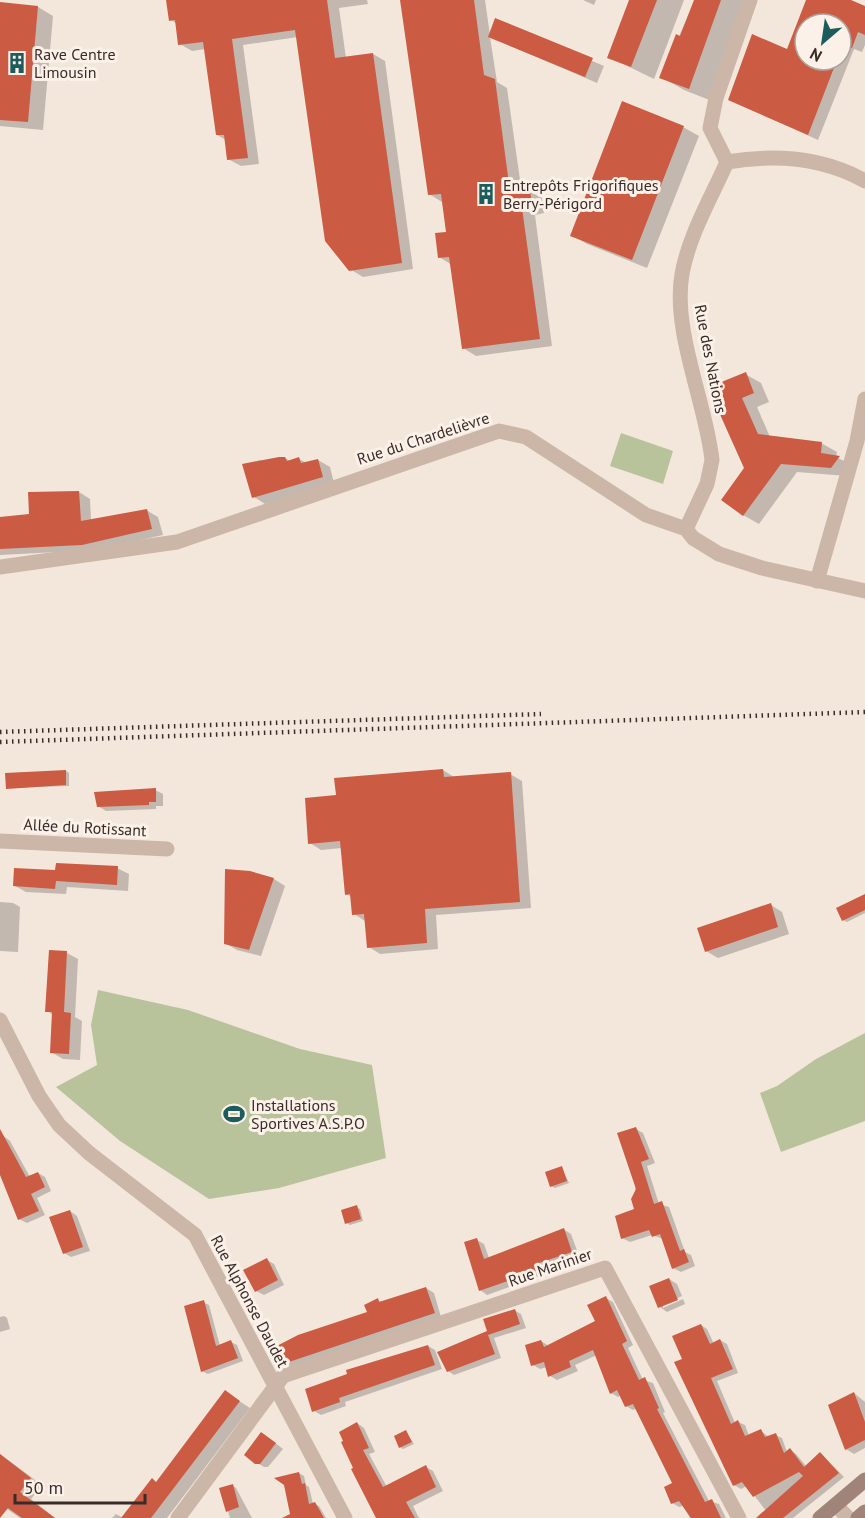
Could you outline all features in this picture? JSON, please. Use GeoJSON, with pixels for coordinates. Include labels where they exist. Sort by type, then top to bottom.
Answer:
{"type":"FeatureCollection","features":[{"type":"Feature","properties":{"kind":"main road"},"geometry":{"type":"LineString","coordinates":[[820,1518],[865,1480]]}},
{"type":"Feature","properties":{"kind":"main road"},"geometry":{"type":"LineString","coordinates":[[858,1518],[865,1512]]}},
{"type":"Feature","properties":{"kind":"street"},"geometry":{"type":"LineString","coordinates":[[750,0],[716,98],[710,129],[727,162],[752,158],[795,158],[822,163],[865,181]]}},
{"type":"Feature","properties":{"kind":"street","name":"Rue des Nations"},"geometry":{"type":"LineString","coordinates":[[686,529],[707,484],[712,460],[683,318],[682,276],[691,241],[727,162]]}},
{"type":"Feature","properties":{"kind":"street"},"geometry":{"type":"LineString","coordinates":[[817,581],[857,441],[865,399]]}},
{"type":"Feature","properties":{"kind":"street","name":"Rue du Chardelièvre"},"geometry":{"type":"LineString","coordinates":[[0,567],[177,542],[499,431],[526,437],[646,515],[686,529],[693,538],[719,554],[754,566],[865,591]]}},
{"type":"Feature","properties":{"kind":"street","name":"Allée du Rotissant"},"geometry":{"type":"LineString","coordinates":[[0,841],[167,849]]}},
{"type":"Feature","properties":{"kind":"street","name":"Rue Alphonse Daudet"},"geometry":{"type":"LineString","coordinates":[[0,1020],[39,1096],[59,1125],[89,1153],[195,1235],[345,1518]]}},
{"type":"Feature","properties":{"kind":"street","name":"Rue Marinier"},"geometry":{"type":"LineString","coordinates":[[274,1385],[283,1376],[605,1268],[739,1518]]}},
{"type":"Feature","properties":{"kind":"street"},"geometry":{"type":"LineString","coordinates":[[178,1518],[274,1385]]}},
{"type":"Feature","properties":{"kind":"street"},"geometry":{"type":"LineString","coordinates":[[836,1504],[848,1518]]}},
{"type":"Feature","properties":{"kind":"green space"},"geometry":{"type":"Polygon","coordinates":[[[621,433],[673,451],[663,484],[610,466],[621,433]]]}},
{"type":"Feature","properties":{"kind":"green space","name":"Installations Sportives A.S.P.O"},"geometry":{"type":"Polygon","coordinates":[[[98,990],[188,1010],[300,1049],[372,1065],[386,1158],[279,1188],[209,1199],[120,1141],[56,1087],[97,1065],[91,1025],[98,990]]]}},
{"type":"Feature","properties":{"kind":"green space"},"geometry":{"type":"Polygon","coordinates":[[[865,1033],[865,1121],[781,1152],[760,1093],[777,1086],[816,1059],[865,1033]]]}},
{"type":"Feature","properties":{"kind":"building"},"geometry":{"type":"Polygon","coordinates":[[[166,0],[327,0],[335,58],[373,53],[402,263],[349,271],[325,241],[295,30],[232,39],[248,158],[227,160],[224,135],[216,135],[203,42],[178,45],[175,20],[169,21],[166,0]]]}},
{"type":"Feature","properties":{"kind":"building","name":"Entrepôts Frigorifiques Berry-Périgord"},"geometry":{"type":"Polygon","coordinates":[[[400,0],[474,0],[484,75],[495,79],[509,184],[515,183],[530,189],[532,206],[522,208],[540,339],[462,349],[449,257],[438,258],[435,233],[446,232],[441,194],[428,195],[400,0]]]}},
{"type":"Feature","properties":{"kind":"building"},"geometry":{"type":"Polygon","coordinates":[[[629,0],[657,0],[631,67],[607,58],[629,0]]]}},
{"type":"Feature","properties":{"kind":"building"},"geometry":{"type":"Polygon","coordinates":[[[694,0],[721,0],[689,89],[659,78],[676,34],[680,36],[694,0]]]}},
{"type":"Feature","properties":{"kind":"building"},"geometry":{"type":"Polygon","coordinates":[[[806,0],[851,0],[865,6],[865,35],[858,32],[853,45],[853,12],[801,12],[806,0]]]}},
{"type":"Feature","properties":{"kind":"building","name":"Rave Centre Limousin"},"geometry":{"type":"Polygon","coordinates":[[[0,2],[38,6],[28,122],[0,120],[0,2]]]}},
{"type":"Feature","properties":{"kind":"building"},"geometry":{"type":"Polygon","coordinates":[[[495,18],[593,58],[585,77],[488,37],[495,18]]]}},
{"type":"Feature","properties":{"kind":"building"},"geometry":{"type":"Polygon","coordinates":[[[752,34],[787,49],[793,34],[793,72],[832,72],[808,135],[728,100],[752,34]]]}},
{"type":"Feature","properties":{"kind":"building"},"geometry":{"type":"Polygon","coordinates":[[[622,101],[684,126],[632,260],[570,236],[622,101]]]}},
{"type":"Feature","properties":{"kind":"building"},"geometry":{"type":"Polygon","coordinates":[[[746,372],[754,393],[742,398],[758,434],[822,442],[821,453],[840,456],[831,468],[781,464],[743,516],[721,500],[744,468],[718,410],[723,407],[714,385],[746,372]]]}},
{"type":"Feature","properties":{"kind":"building"},"geometry":{"type":"Polygon","coordinates":[[[285,457],[287,461],[299,457],[301,463],[318,459],[323,477],[252,498],[242,464],[285,457]]]}},
{"type":"Feature","properties":{"kind":"building"},"geometry":{"type":"Polygon","coordinates":[[[79,491],[81,521],[147,509],[152,529],[82,545],[0,549],[0,517],[29,514],[28,492],[79,491]]]}},
{"type":"Feature","properties":{"kind":"building"},"geometry":{"type":"Polygon","coordinates":[[[443,769],[444,777],[511,772],[520,902],[425,909],[427,943],[367,948],[364,914],[352,915],[350,894],[345,895],[340,841],[308,844],[305,798],[336,795],[334,778],[443,769]]]}},
{"type":"Feature","properties":{"kind":"building"},"geometry":{"type":"Polygon","coordinates":[[[66,770],[66,785],[6,789],[5,773],[66,770]]]}},
{"type":"Feature","properties":{"kind":"building"},"geometry":{"type":"Polygon","coordinates":[[[156,788],[156,802],[149,802],[149,805],[97,807],[94,792],[156,788]]]}},
{"type":"Feature","properties":{"kind":"building"},"geometry":{"type":"Polygon","coordinates":[[[56,863],[118,866],[117,885],[56,881],[55,889],[13,886],[14,868],[55,870],[56,863]]]}},
{"type":"Feature","properties":{"kind":"building"},"geometry":{"type":"Polygon","coordinates":[[[225,869],[250,871],[274,878],[249,950],[224,944],[225,869]]]}},
{"type":"Feature","properties":{"kind":"building"},"geometry":{"type":"Polygon","coordinates":[[[865,894],[865,910],[842,921],[836,908],[865,894]]]}},
{"type":"Feature","properties":{"kind":"building"},"geometry":{"type":"Polygon","coordinates":[[[771,903],[778,927],[705,952],[697,928],[771,903]]]}},
{"type":"Feature","properties":{"kind":"building"},"geometry":{"type":"Polygon","coordinates":[[[49,950],[67,951],[64,1012],[71,1013],[69,1054],[50,1053],[52,1012],[45,1012],[49,950]]]}},
{"type":"Feature","properties":{"kind":"building"},"geometry":{"type":"Polygon","coordinates":[[[636,1127],[649,1159],[641,1162],[654,1204],[662,1201],[680,1251],[684,1249],[689,1262],[672,1269],[660,1234],[652,1237],[649,1230],[621,1239],[615,1216],[634,1209],[631,1199],[636,1189],[617,1133],[636,1127]]]}},
{"type":"Feature","properties":{"kind":"building"},"geometry":{"type":"Polygon","coordinates":[[[0,1129],[26,1177],[38,1172],[45,1187],[31,1194],[39,1211],[18,1220],[0,1175],[0,1129]]]}},
{"type":"Feature","properties":{"kind":"building"},"geometry":{"type":"Polygon","coordinates":[[[562,1166],[567,1181],[550,1187],[545,1172],[562,1166]]]}},
{"type":"Feature","properties":{"kind":"building"},"geometry":{"type":"Polygon","coordinates":[[[357,1205],[361,1219],[345,1224],[341,1210],[357,1205]]]}},
{"type":"Feature","properties":{"kind":"building"},"geometry":{"type":"Polygon","coordinates":[[[70,1210],[83,1247],[63,1254],[49,1217],[70,1210]]]}},
{"type":"Feature","properties":{"kind":"building"},"geometry":{"type":"Polygon","coordinates":[[[564,1228],[572,1252],[536,1264],[539,1270],[479,1291],[464,1242],[477,1238],[484,1259],[564,1228]]]}},
{"type":"Feature","properties":{"kind":"building"},"geometry":{"type":"Polygon","coordinates":[[[267,1258],[278,1280],[255,1292],[243,1270],[267,1258]]]}},
{"type":"Feature","properties":{"kind":"building"},"geometry":{"type":"Polygon","coordinates":[[[669,1278],[678,1300],[658,1308],[649,1286],[669,1278]]]}},
{"type":"Feature","properties":{"kind":"building"},"geometry":{"type":"Polygon","coordinates":[[[426,1287],[435,1313],[280,1365],[271,1349],[298,1335],[367,1312],[364,1305],[378,1298],[379,1302],[426,1287]]]}},
{"type":"Feature","properties":{"kind":"building"},"geometry":{"type":"Polygon","coordinates":[[[606,1296],[627,1341],[622,1344],[639,1380],[645,1377],[659,1408],[657,1409],[705,1502],[712,1499],[721,1518],[691,1518],[679,1501],[671,1504],[664,1487],[672,1483],[633,1404],[625,1407],[617,1390],[610,1394],[593,1350],[569,1361],[571,1367],[548,1377],[544,1362],[531,1366],[525,1345],[541,1340],[544,1347],[595,1321],[587,1305],[606,1296]]]}},
{"type":"Feature","properties":{"kind":"building"},"geometry":{"type":"Polygon","coordinates":[[[204,1300],[216,1346],[231,1340],[238,1358],[201,1372],[184,1306],[204,1300]]]}},
{"type":"Feature","properties":{"kind":"building"},"geometry":{"type":"Polygon","coordinates":[[[515,1309],[520,1324],[488,1335],[495,1354],[447,1372],[437,1352],[487,1331],[483,1319],[515,1309]]]}},
{"type":"Feature","properties":{"kind":"building"},"geometry":{"type":"Polygon","coordinates":[[[701,1324],[710,1344],[720,1339],[733,1369],[711,1378],[731,1424],[738,1420],[745,1436],[761,1429],[765,1437],[776,1433],[784,1453],[790,1448],[804,1467],[820,1452],[839,1473],[783,1518],[756,1518],[803,1476],[799,1472],[753,1497],[742,1482],[733,1486],[674,1362],[682,1359],[672,1336],[701,1324]]]}},
{"type":"Feature","properties":{"kind":"building"},"geometry":{"type":"Polygon","coordinates":[[[428,1345],[435,1365],[339,1398],[340,1402],[312,1412],[305,1389],[347,1374],[346,1370],[428,1345]]]}},
{"type":"Feature","properties":{"kind":"building"},"geometry":{"type":"Polygon","coordinates":[[[225,1390],[240,1401],[151,1518],[121,1518],[152,1478],[156,1482],[225,1390]]]}},
{"type":"Feature","properties":{"kind":"building"},"geometry":{"type":"Polygon","coordinates":[[[854,1392],[865,1422],[865,1440],[845,1450],[828,1405],[854,1392]]]}},
{"type":"Feature","properties":{"kind":"building"},"geometry":{"type":"Polygon","coordinates":[[[357,1422],[369,1448],[363,1450],[383,1487],[426,1465],[436,1487],[406,1502],[415,1518],[376,1518],[351,1469],[353,1468],[339,1432],[357,1422]]]}},
{"type":"Feature","properties":{"kind":"building"},"geometry":{"type":"Polygon","coordinates":[[[406,1430],[412,1442],[399,1448],[394,1436],[406,1430]]]}},
{"type":"Feature","properties":{"kind":"building"},"geometry":{"type":"Polygon","coordinates":[[[261,1432],[276,1443],[260,1464],[255,1464],[244,1455],[261,1432]]]}},
{"type":"Feature","properties":{"kind":"building"},"geometry":{"type":"Polygon","coordinates":[[[0,1454],[31,1478],[20,1492],[55,1518],[22,1518],[8,1508],[0,1518],[0,1454]]]}},
{"type":"Feature","properties":{"kind":"building"},"geometry":{"type":"Polygon","coordinates":[[[299,1472],[302,1484],[305,1483],[309,1504],[315,1502],[324,1518],[282,1518],[290,1514],[284,1485],[274,1478],[299,1472]]]}},
{"type":"Feature","properties":{"kind":"building"},"geometry":{"type":"Polygon","coordinates":[[[233,1484],[239,1507],[226,1512],[219,1488],[233,1484]]]}},
{"type":"Feature","properties":{"kind":"railway"},"geometry":{"type":"LineString","coordinates":[[0,742],[865,712]]}},
{"type":"Feature","properties":{"kind":"railway"},"geometry":{"type":"LineString","coordinates":[[0,732],[541,714]]}},
{"type":"Feature","properties":{"kind":"place","name":"Rave Centre Limousin"},"geometry":{"type":"Point","coordinates":[17,63]}},
{"type":"Feature","properties":{"kind":"place","name":"Entrepôts Frigorifiques Berry-Périgord"},"geometry":{"type":"Point","coordinates":[486,194]}},
{"type":"Feature","properties":{"kind":"place","name":"Installations Sportives A.S.P.O"},"geometry":{"type":"Point","coordinates":[234,1114]}}]}
